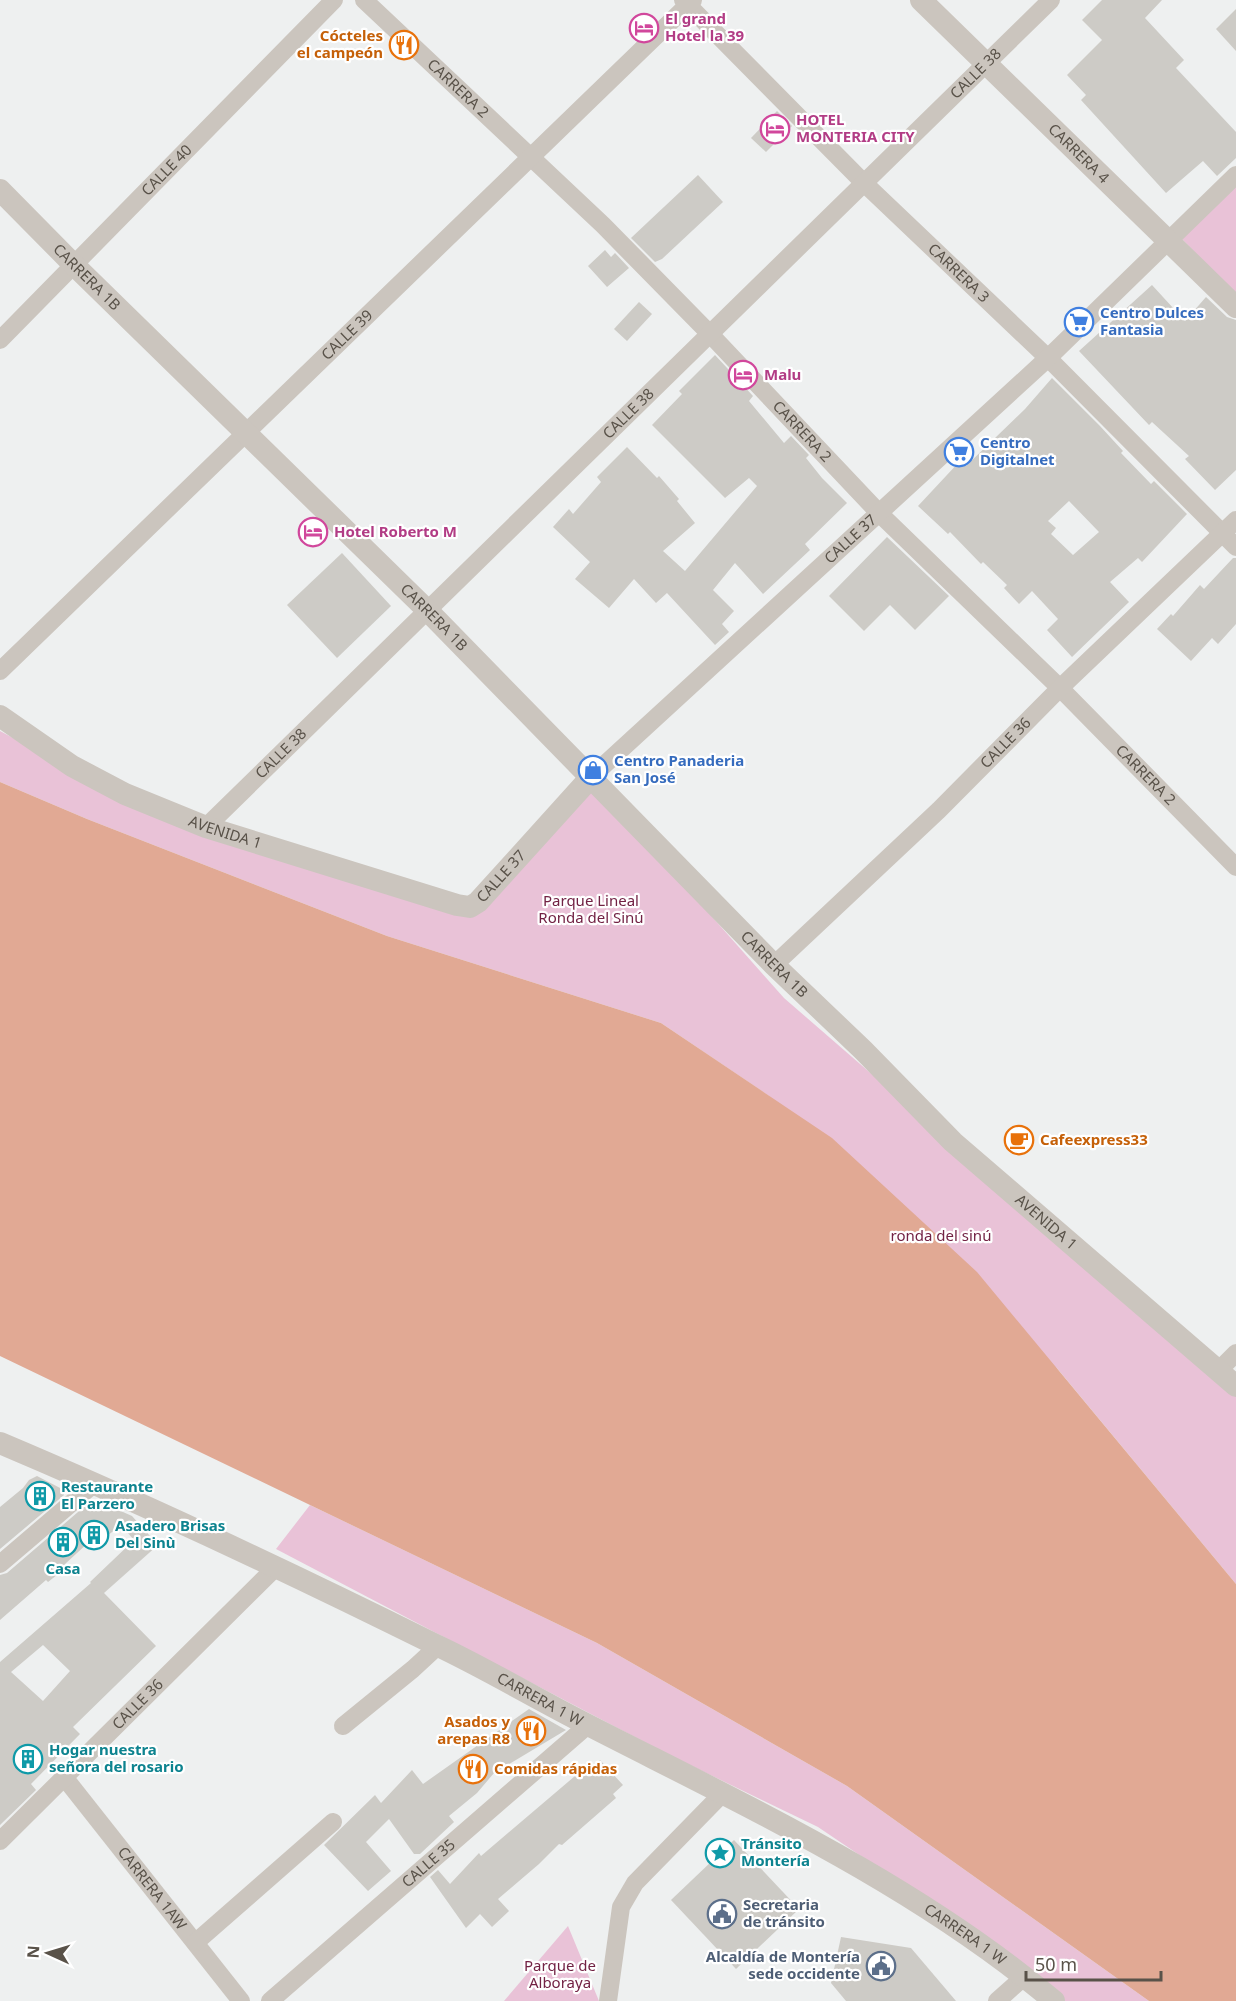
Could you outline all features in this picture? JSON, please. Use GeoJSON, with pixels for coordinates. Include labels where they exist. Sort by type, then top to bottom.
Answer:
{"type":"FeatureCollection","features":[{"type":"Feature","properties":{"kind":"street","name":"CALLE 40"},"geometry":{"type":"LineString","coordinates":[[0,340],[334,0]]}},
{"type":"Feature","properties":{"kind":"street","name":"CARRERA 2"},"geometry":{"type":"LineString","coordinates":[[364,0],[603,225],[710,334],[880,514],[1060,688],[1236,867]]}},
{"type":"Feature","properties":{"kind":"street","name":"CARRERA 4"},"geometry":{"type":"LineString","coordinates":[[921,0],[1236,307]]}},
{"type":"Feature","properties":{"kind":"street","name":"CALLE 38"},"geometry":{"type":"LineString","coordinates":[[206,827],[1052,0]]}},
{"type":"Feature","properties":{"kind":"street","name":"CALLE 39"},"geometry":{"type":"LineString","coordinates":[[0,671],[531,158],[688,2]]}},
{"type":"Feature","properties":{"kind":"street","name":"CARRERA 3"},"geometry":{"type":"LineString","coordinates":[[688,2],[864,183],[1048,358],[1236,547]]}},
{"type":"Feature","properties":{"kind":"street","name":"CALLE 37"},"geometry":{"type":"LineString","coordinates":[[470,907],[478,902],[591,777],[1048,358],[1236,175]]}},
{"type":"Feature","properties":{"kind":"street","name":"CARRERA 1B"},"geometry":{"type":"LineString","coordinates":[[0,190],[427,610],[774,965],[862,1050]]}},
{"type":"Feature","properties":{"kind":"street","name":"CALLE 36"},"geometry":{"type":"LineString","coordinates":[[774,965],[939,810],[1060,688],[1236,520]]}},
{"type":"Feature","properties":{"kind":"street","name":"AVENIDA 1"},"geometry":{"type":"LineString","coordinates":[[0,717],[72,766],[114,789],[206,827],[434,898],[470,907]]}},
{"type":"Feature","properties":{"kind":"street","name":"AVENIDA 1"},"geometry":{"type":"LineString","coordinates":[[862,1050],[953,1142],[1236,1386]]}},
{"type":"Feature","properties":{"kind":"street"},"geometry":{"type":"LineString","coordinates":[[1218,1371],[1236,1353]]}},
{"type":"Feature","properties":{"kind":"street","name":"CARRERA 1 W"},"geometry":{"type":"LineString","coordinates":[[0,1443],[95,1483],[438,1646],[785,1825],[929,1910],[1025,1976],[1054,2001]]}},
{"type":"Feature","properties":{"kind":"street"},"geometry":{"type":"LineString","coordinates":[[0,1564],[95,1483]]}},
{"type":"Feature","properties":{"kind":"street","name":"CALLE 36"},"geometry":{"type":"LineString","coordinates":[[0,1841],[275,1568]]}},
{"type":"Feature","properties":{"kind":"street"},"geometry":{"type":"LineString","coordinates":[[343,1726],[438,1646]]}},
{"type":"Feature","properties":{"kind":"street","name":"CALLE 35"},"geometry":{"type":"LineString","coordinates":[[270,2001],[588,1725]]}},
{"type":"Feature","properties":{"kind":"street","name":"CARRERA 1AW"},"geometry":{"type":"LineString","coordinates":[[64,1777],[241,2001]]}},
{"type":"Feature","properties":{"kind":"street"},"geometry":{"type":"LineString","coordinates":[[608,2001],[621,1907],[635,1883],[722,1794]]}},
{"type":"Feature","properties":{"kind":"street"},"geometry":{"type":"LineString","coordinates":[[196,1942],[333,1822]]}},
{"type":"Feature","properties":{"kind":"street"},"geometry":{"type":"LineString","coordinates":[[997,2001],[1025,1976]]}},
{"type":"Feature","properties":{"kind":"green space"},"geometry":{"type":"Polygon","coordinates":[[[1236,186],[1236,295],[1182,239],[1236,186]]]}},
{"type":"Feature","properties":{"kind":"green space","name":"Parque Lineal Ronda del Sinú"},"geometry":{"type":"Polygon","coordinates":[[[0,731],[101,785],[467,912],[592,781],[784,998],[1236,1390],[1236,1584],[1056,1367],[1107,1462],[769,1096],[661,1023],[387,936],[87,819],[0,782],[0,731]]]}},
{"type":"Feature","properties":{"kind":"green space"},"geometry":{"type":"Polygon","coordinates":[[[310,1505],[597,1643],[847,1786],[1149,2001],[1065,2001],[1031,1971],[818,1827],[669,1755],[276,1549],[310,1505]]]}},
{"type":"Feature","properties":{"kind":"green space","name":"Parque de Alboraya"},"geometry":{"type":"Polygon","coordinates":[[[568,1926],[599,2001],[504,2001],[568,1926]]]}},
{"type":"Feature","properties":{"kind":"shaded area"},"geometry":{"type":"Polygon","coordinates":[[[0,782],[87,819],[387,936],[661,1023],[832,1138],[977,1272],[1236,1584],[1236,2001],[1149,2001],[847,1786],[597,1643],[0,1356],[0,782]]]}},
{"type":"Feature","properties":{"kind":"building"},"geometry":{"type":"Polygon","coordinates":[[[1102,0],[1162,0],[1145,18],[1184,60],[1176,68],[1236,132],[1236,158],[1217,176],[1203,161],[1166,193],[1081,100],[1086,95],[1067,75],[1102,40],[1082,20],[1102,0]]]}},
{"type":"Feature","properties":{"kind":"building"},"geometry":{"type":"Polygon","coordinates":[[[1236,9],[1236,51],[1216,29],[1236,9]]]}},
{"type":"Feature","properties":{"kind":"building","name":"HOTEL MONTERIA CITY"},"geometry":{"type":"Polygon","coordinates":[[[777,111],[792,126],[766,152],[751,138],[777,111]]]}},
{"type":"Feature","properties":{"kind":"building"},"geometry":{"type":"Polygon","coordinates":[[[698,175],[723,202],[662,259],[655,262],[631,238],[698,175]]]}},
{"type":"Feature","properties":{"kind":"building"},"geometry":{"type":"Polygon","coordinates":[[[605,250],[611,257],[615,253],[629,268],[607,287],[588,266],[605,250]]]}},
{"type":"Feature","properties":{"kind":"building"},"geometry":{"type":"Polygon","coordinates":[[[1152,285],[1185,321],[1206,297],[1227,317],[1236,320],[1236,470],[1215,490],[1185,459],[1189,456],[1152,422],[1149,425],[1079,351],[1152,285]]]}},
{"type":"Feature","properties":{"kind":"building"},"geometry":{"type":"Polygon","coordinates":[[[639,302],[652,314],[627,341],[614,329],[639,302]]]}},
{"type":"Feature","properties":{"kind":"building"},"geometry":{"type":"Polygon","coordinates":[[[715,355],[753,396],[749,401],[784,443],[791,436],[809,455],[806,458],[822,478],[847,503],[805,544],[810,550],[763,594],[735,563],[713,590],[734,611],[722,624],[729,632],[715,645],[667,593],[656,603],[634,579],[609,608],[575,579],[590,562],[553,527],[569,509],[573,514],[601,482],[597,477],[627,447],[657,478],[659,476],[679,499],[677,501],[695,523],[663,551],[685,571],[757,486],[749,478],[725,498],[652,425],[682,394],[679,391],[715,355]]]}},
{"type":"Feature","properties":{"kind":"building"},"geometry":{"type":"Polygon","coordinates":[[[1052,378],[1100,426],[1123,451],[1121,453],[1151,484],[1154,481],[1187,514],[1142,562],[1138,558],[1110,582],[1129,602],[1072,657],[1047,630],[1058,619],[1032,591],[1019,604],[1004,588],[1007,585],[918,506],[960,461],[966,466],[1025,409],[1052,378]],[[1069,501],[1048,521],[1056,528],[1051,534],[1073,555],[1099,532],[1069,501]]]}},
{"type":"Feature","properties":{"kind":"building"},"geometry":{"type":"Polygon","coordinates":[[[887,537],[949,596],[915,630],[890,605],[864,631],[829,596],[887,537]]]}},
{"type":"Feature","properties":{"kind":"building"},"geometry":{"type":"Polygon","coordinates":[[[342,553],[391,606],[337,658],[287,605],[342,553]]]}},
{"type":"Feature","properties":{"kind":"building"},"geometry":{"type":"Polygon","coordinates":[[[1233,558],[1236,558],[1236,624],[1218,644],[1212,638],[1191,661],[1157,629],[1171,614],[1173,616],[1200,585],[1204,589],[1233,558]]]}},
{"type":"Feature","properties":{"kind":"building"},"geometry":{"type":"Polygon","coordinates":[[[37,1476],[62,1489],[64,1495],[0,1549],[0,1507],[29,1480],[37,1476]]]}},
{"type":"Feature","properties":{"kind":"building"},"geometry":{"type":"Polygon","coordinates":[[[96,1500],[132,1516],[158,1545],[104,1593],[156,1646],[73,1727],[80,1734],[31,1784],[36,1790],[0,1825],[0,1662],[91,1583],[134,1540],[121,1525],[93,1547],[89,1542],[65,1564],[67,1567],[48,1582],[46,1580],[0,1620],[0,1575],[7,1573],[85,1506],[91,1510],[96,1500]],[[43,1645],[11,1672],[43,1701],[70,1671],[43,1645]]]}},
{"type":"Feature","properties":{"kind":"building"},"geometry":{"type":"Polygon","coordinates":[[[529,1709],[566,1730],[494,1773],[477,1793],[449,1816],[454,1822],[420,1854],[414,1854],[389,1819],[366,1842],[391,1871],[368,1891],[324,1845],[375,1795],[381,1803],[412,1770],[423,1784],[529,1709]]]}},
{"type":"Feature","properties":{"kind":"building"},"geometry":{"type":"Polygon","coordinates":[[[600,1760],[623,1785],[613,1794],[616,1798],[562,1845],[559,1844],[498,1899],[509,1911],[492,1927],[480,1914],[466,1928],[430,1877],[438,1870],[450,1884],[479,1853],[481,1856],[575,1776],[577,1778],[586,1774],[600,1760]]]}},
{"type":"Feature","properties":{"kind":"building"},"geometry":{"type":"Polygon","coordinates":[[[734,1840],[799,1909],[736,1969],[671,1900],[734,1840]]]}},
{"type":"Feature","properties":{"kind":"building","name":"Alcaldía de Montería sede occidente"},"geometry":{"type":"Polygon","coordinates":[[[841,1937],[911,1948],[956,2001],[846,2001],[831,1983],[841,1937]]]}},
{"type":"Feature","properties":{"kind":"place","name":"El grand Hotel la 39"},"geometry":{"type":"Point","coordinates":[644,28]}},
{"type":"Feature","properties":{"kind":"place","name":"Cócteles el campeón"},"geometry":{"type":"Point","coordinates":[404,45]}},
{"type":"Feature","properties":{"kind":"place","name":"HOTEL MONTERIA CITY"},"geometry":{"type":"Point","coordinates":[775,129]}},
{"type":"Feature","properties":{"kind":"place","name":"Centro Dulces Fantasia"},"geometry":{"type":"Point","coordinates":[1079,322]}},
{"type":"Feature","properties":{"kind":"place","name":"Malu"},"geometry":{"type":"Point","coordinates":[743,375]}},
{"type":"Feature","properties":{"kind":"place","name":"Centro Digitalnet"},"geometry":{"type":"Point","coordinates":[959,452]}},
{"type":"Feature","properties":{"kind":"place","name":"Hotel Roberto M"},"geometry":{"type":"Point","coordinates":[313,532]}},
{"type":"Feature","properties":{"kind":"place","name":"Centro Panaderia San José"},"geometry":{"type":"Point","coordinates":[593,770]}},
{"type":"Feature","properties":{"kind":"place","name":"Cafeexpress33"},"geometry":{"type":"Point","coordinates":[1019,1140]}},
{"type":"Feature","properties":{"kind":"place","name":"Restaurante El Parzero"},"geometry":{"type":"Point","coordinates":[40,1496]}},
{"type":"Feature","properties":{"kind":"place","name":"Asadero Brisas Del Sinù"},"geometry":{"type":"Point","coordinates":[94,1535]}},
{"type":"Feature","properties":{"kind":"place","name":"Casa"},"geometry":{"type":"Point","coordinates":[63,1542]}},
{"type":"Feature","properties":{"kind":"place","name":"Asados y arepas R8"},"geometry":{"type":"Point","coordinates":[531,1731]}},
{"type":"Feature","properties":{"kind":"place","name":"Hogar nuestra señora del rosario"},"geometry":{"type":"Point","coordinates":[28,1759]}},
{"type":"Feature","properties":{"kind":"place","name":"Comidas rápidas"},"geometry":{"type":"Point","coordinates":[473,1769]}},
{"type":"Feature","properties":{"kind":"place","name":"Tránsito Montería"},"geometry":{"type":"Point","coordinates":[720,1853]}},
{"type":"Feature","properties":{"kind":"place","name":"Secretaria de tránsito"},"geometry":{"type":"Point","coordinates":[722,1914]}},
{"type":"Feature","properties":{"kind":"place","name":"Alcaldía de Montería sede occidente"},"geometry":{"type":"Point","coordinates":[881,1966]}},
{"type":"Feature","properties":{"kind":"park label","name":"ronda del sinú"},"geometry":{"type":"Point","coordinates":[941,1236]}}]}
